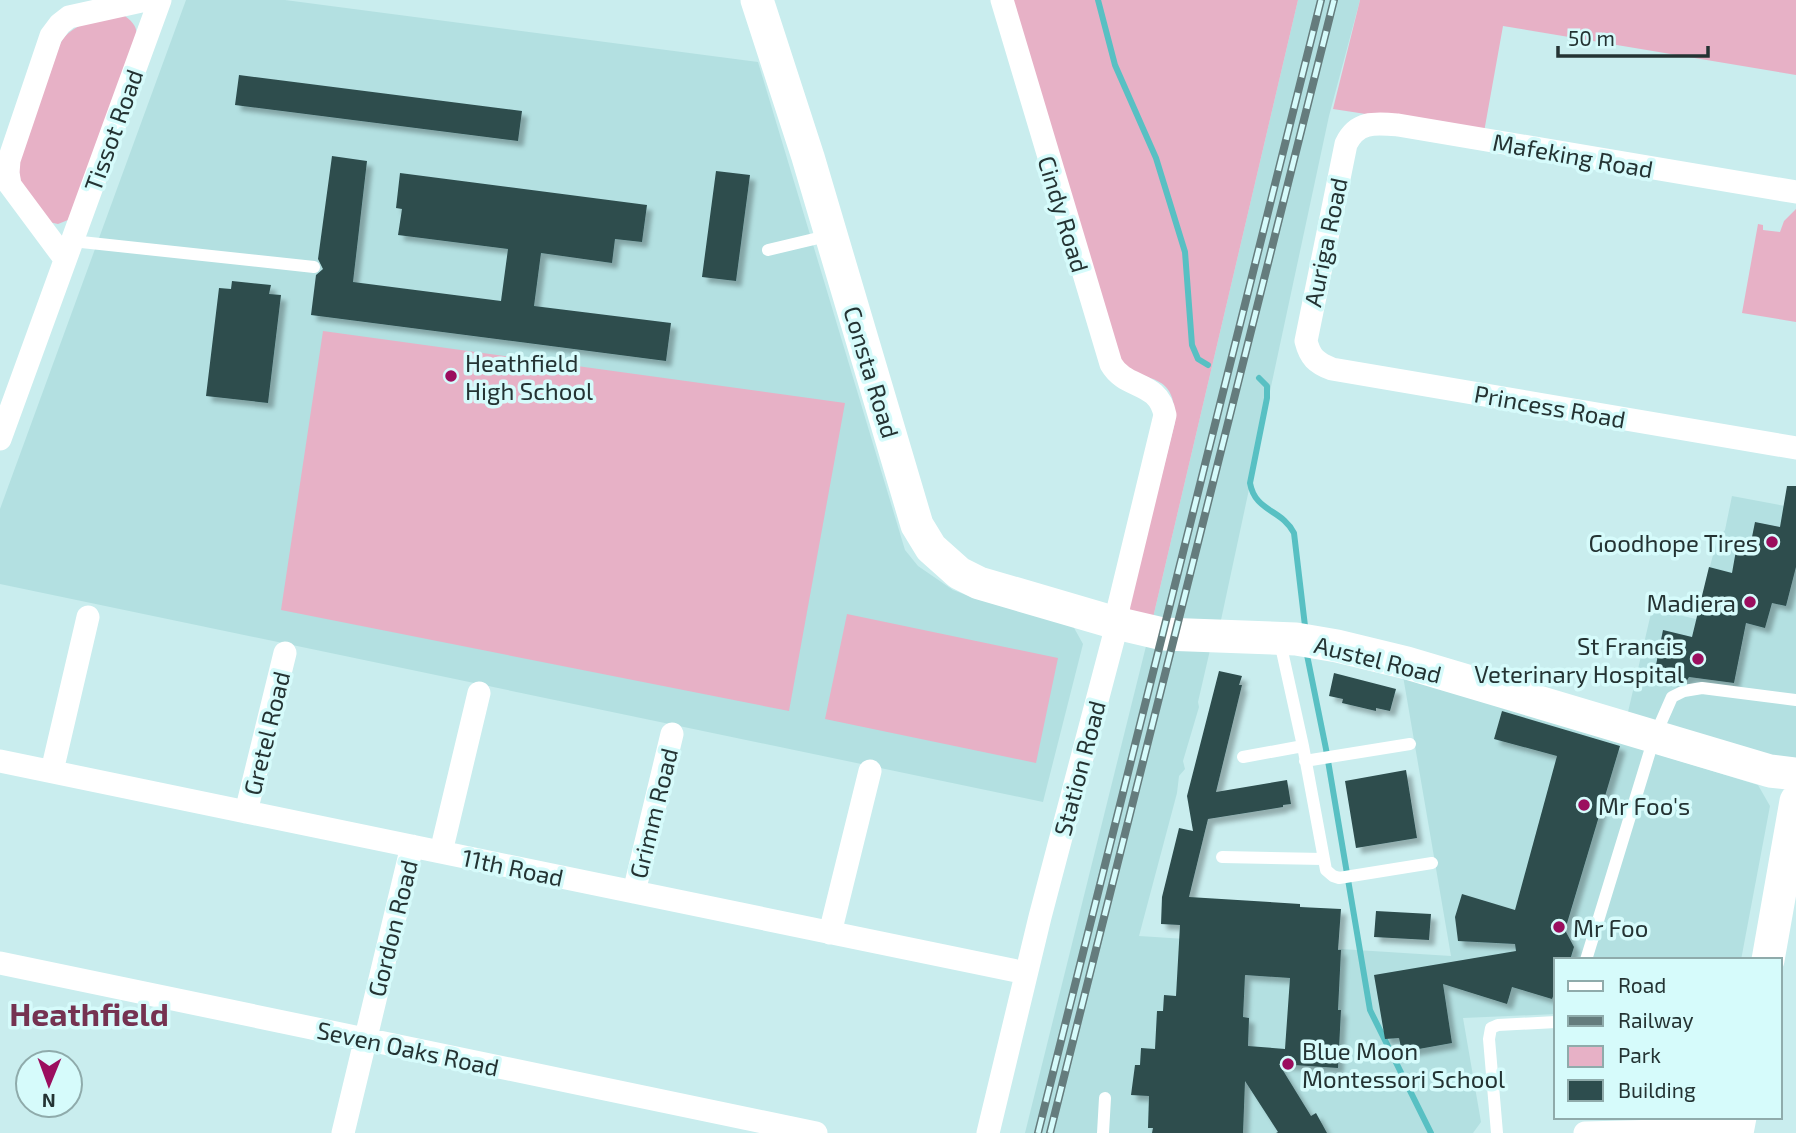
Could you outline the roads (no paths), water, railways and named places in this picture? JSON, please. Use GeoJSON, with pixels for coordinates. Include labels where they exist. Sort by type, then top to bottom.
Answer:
{"type":"FeatureCollection","features":[{"type":"Feature","properties":{"kind":"street"},"geometry":{"type":"LineString","coordinates":[[69,250],[9,185],[9,160],[55,29],[69,17],[146,0]]}},
{"type":"Feature","properties":{"kind":"street","name":"Tissot Road"},"geometry":{"type":"LineString","coordinates":[[0,439],[160,0]]}},
{"type":"Feature","properties":{"kind":"street","name":"Consta Road"},"geometry":{"type":"LineString","coordinates":[[757,0],[831,235],[917,525],[931,548],[958,573],[979,583],[1116,623]]}},
{"type":"Feature","properties":{"kind":"street","name":"Cindy Road"},"geometry":{"type":"LineString","coordinates":[[1002,0],[1031,105],[1111,364],[1122,378],[1152,392],[1161,403]]}},
{"type":"Feature","properties":{"kind":"street","name":"Mafeking Road"},"geometry":{"type":"LineString","coordinates":[[1352,132],[1364,126],[1398,125],[1796,192]]}},
{"type":"Feature","properties":{"kind":"street","name":"Auriga Road"},"geometry":{"type":"LineString","coordinates":[[1309,354],[1306,341],[1308,321],[1346,144],[1352,132]]}},
{"type":"Feature","properties":{"kind":"street","name":"Princess Road"},"geometry":{"type":"LineString","coordinates":[[1309,354],[1319,364],[1332,369],[1796,447]]}},
{"type":"Feature","properties":{"kind":"street","name":"Station Road"},"geometry":{"type":"LineString","coordinates":[[988,1133],[1164,422],[1161,403]]}},
{"type":"Feature","properties":{"kind":"street"},"geometry":{"type":"LineString","coordinates":[[52,771],[88,617]]}},
{"type":"Feature","properties":{"kind":"street","name":"Austel Road"},"geometry":{"type":"LineString","coordinates":[[1116,623],[1175,635],[1296,640],[1407,663],[1654,738],[1770,771],[1796,774]]}},
{"type":"Feature","properties":{"kind":"street","name":"Gretel Road"},"geometry":{"type":"LineString","coordinates":[[246,812],[285,653]]}},
{"type":"Feature","properties":{"kind":"street"},"geometry":{"type":"LineString","coordinates":[[441,852],[479,693]]}},
{"type":"Feature","properties":{"kind":"street","name":"Grimm Road"},"geometry":{"type":"LineString","coordinates":[[634,892],[672,734]]}},
{"type":"Feature","properties":{"kind":"street","name":"11th Road"},"geometry":{"type":"LineString","coordinates":[[0,761],[1026,974]]}},
{"type":"Feature","properties":{"kind":"street"},"geometry":{"type":"LineString","coordinates":[[830,933],[870,771]]}},
{"type":"Feature","properties":{"kind":"street"},"geometry":{"type":"LineString","coordinates":[[1768,958],[1796,801]]}},
{"type":"Feature","properties":{"kind":"street","name":"Gordon Road"},"geometry":{"type":"LineString","coordinates":[[343,1133],[412,846]]}},
{"type":"Feature","properties":{"kind":"street","name":"Seven Oaks Road"},"geometry":{"type":"LineString","coordinates":[[0,963],[817,1133]]}},
{"type":"Feature","properties":{"kind":"street"},"geometry":{"type":"LineString","coordinates":[[1585,1133],[1615,1125],[1739,1126]]}},
{"type":"Feature","properties":{"kind":"lane"},"geometry":{"type":"LineString","coordinates":[[768,250],[831,235]]}},
{"type":"Feature","properties":{"kind":"lane"},"geometry":{"type":"LineString","coordinates":[[69,250],[314,267]]}},
{"type":"Feature","properties":{"kind":"lane"},"geometry":{"type":"LineString","coordinates":[[1296,640],[1303,746],[1323,859],[1329,873],[1344,877],[1432,863]]}},
{"type":"Feature","properties":{"kind":"lane"},"geometry":{"type":"LineString","coordinates":[[1587,958],[1654,738],[1672,698],[1692,688],[1796,700]]}},
{"type":"Feature","properties":{"kind":"lane"},"geometry":{"type":"LineString","coordinates":[[1306,761],[1410,744]]}},
{"type":"Feature","properties":{"kind":"lane"},"geometry":{"type":"LineString","coordinates":[[1243,757],[1303,746]]}},
{"type":"Feature","properties":{"kind":"lane"},"geometry":{"type":"LineString","coordinates":[[1222,857],[1323,859]]}},
{"type":"Feature","properties":{"kind":"lane"},"geometry":{"type":"LineString","coordinates":[[1497,1133],[1489,1039],[1491,1028],[1497,1025],[1554,1022]]}},
{"type":"Feature","properties":{"kind":"lane"},"geometry":{"type":"LineString","coordinates":[[1103,1133],[1105,1098]]}},
{"type":"Feature","properties":{"kind":"waterway"},"geometry":{"type":"LineString","coordinates":[[1098,0],[1115,65],[1156,158],[1185,252],[1192,345],[1198,359],[1208,365]]}},
{"type":"Feature","properties":{"kind":"waterway"},"geometry":{"type":"LineString","coordinates":[[1259,378],[1267,386],[1267,398],[1250,483],[1257,500],[1283,519],[1294,533],[1305,626]]}},
{"type":"Feature","properties":{"kind":"waterway"},"geometry":{"type":"LineString","coordinates":[[1307,655],[1326,749],[1370,1010],[1431,1133]]}},
{"type":"Feature","properties":{"kind":"railway"},"geometry":{"type":"LineString","coordinates":[[1038,1133],[1321,0]]}},
{"type":"Feature","properties":{"kind":"railway"},"geometry":{"type":"LineString","coordinates":[[1050,1133],[1334,0]]}},
{"type":"Feature","properties":{"kind":"place","name":"Heathfield High School"},"geometry":{"type":"Point","coordinates":[451,376]}},
{"type":"Feature","properties":{"kind":"place","name":"Goodhope Tires"},"geometry":{"type":"Point","coordinates":[1772,542]}},
{"type":"Feature","properties":{"kind":"place","name":"Madiera"},"geometry":{"type":"Point","coordinates":[1750,602]}},
{"type":"Feature","properties":{"kind":"place","name":"St Francis Veterinary Hospital"},"geometry":{"type":"Point","coordinates":[1698,659]}},
{"type":"Feature","properties":{"kind":"place","name":"Mr Foo's"},"geometry":{"type":"Point","coordinates":[1584,805]}},
{"type":"Feature","properties":{"kind":"place","name":"Mr Foo"},"geometry":{"type":"Point","coordinates":[1559,927]}},
{"type":"Feature","properties":{"kind":"place","name":"Blue Moon Montessori School"},"geometry":{"type":"Point","coordinates":[1288,1064]}},
{"type":"Feature","properties":{"kind":"district","name":"Heathfield"},"geometry":{"type":"Point","coordinates":[89,1013]}}]}
